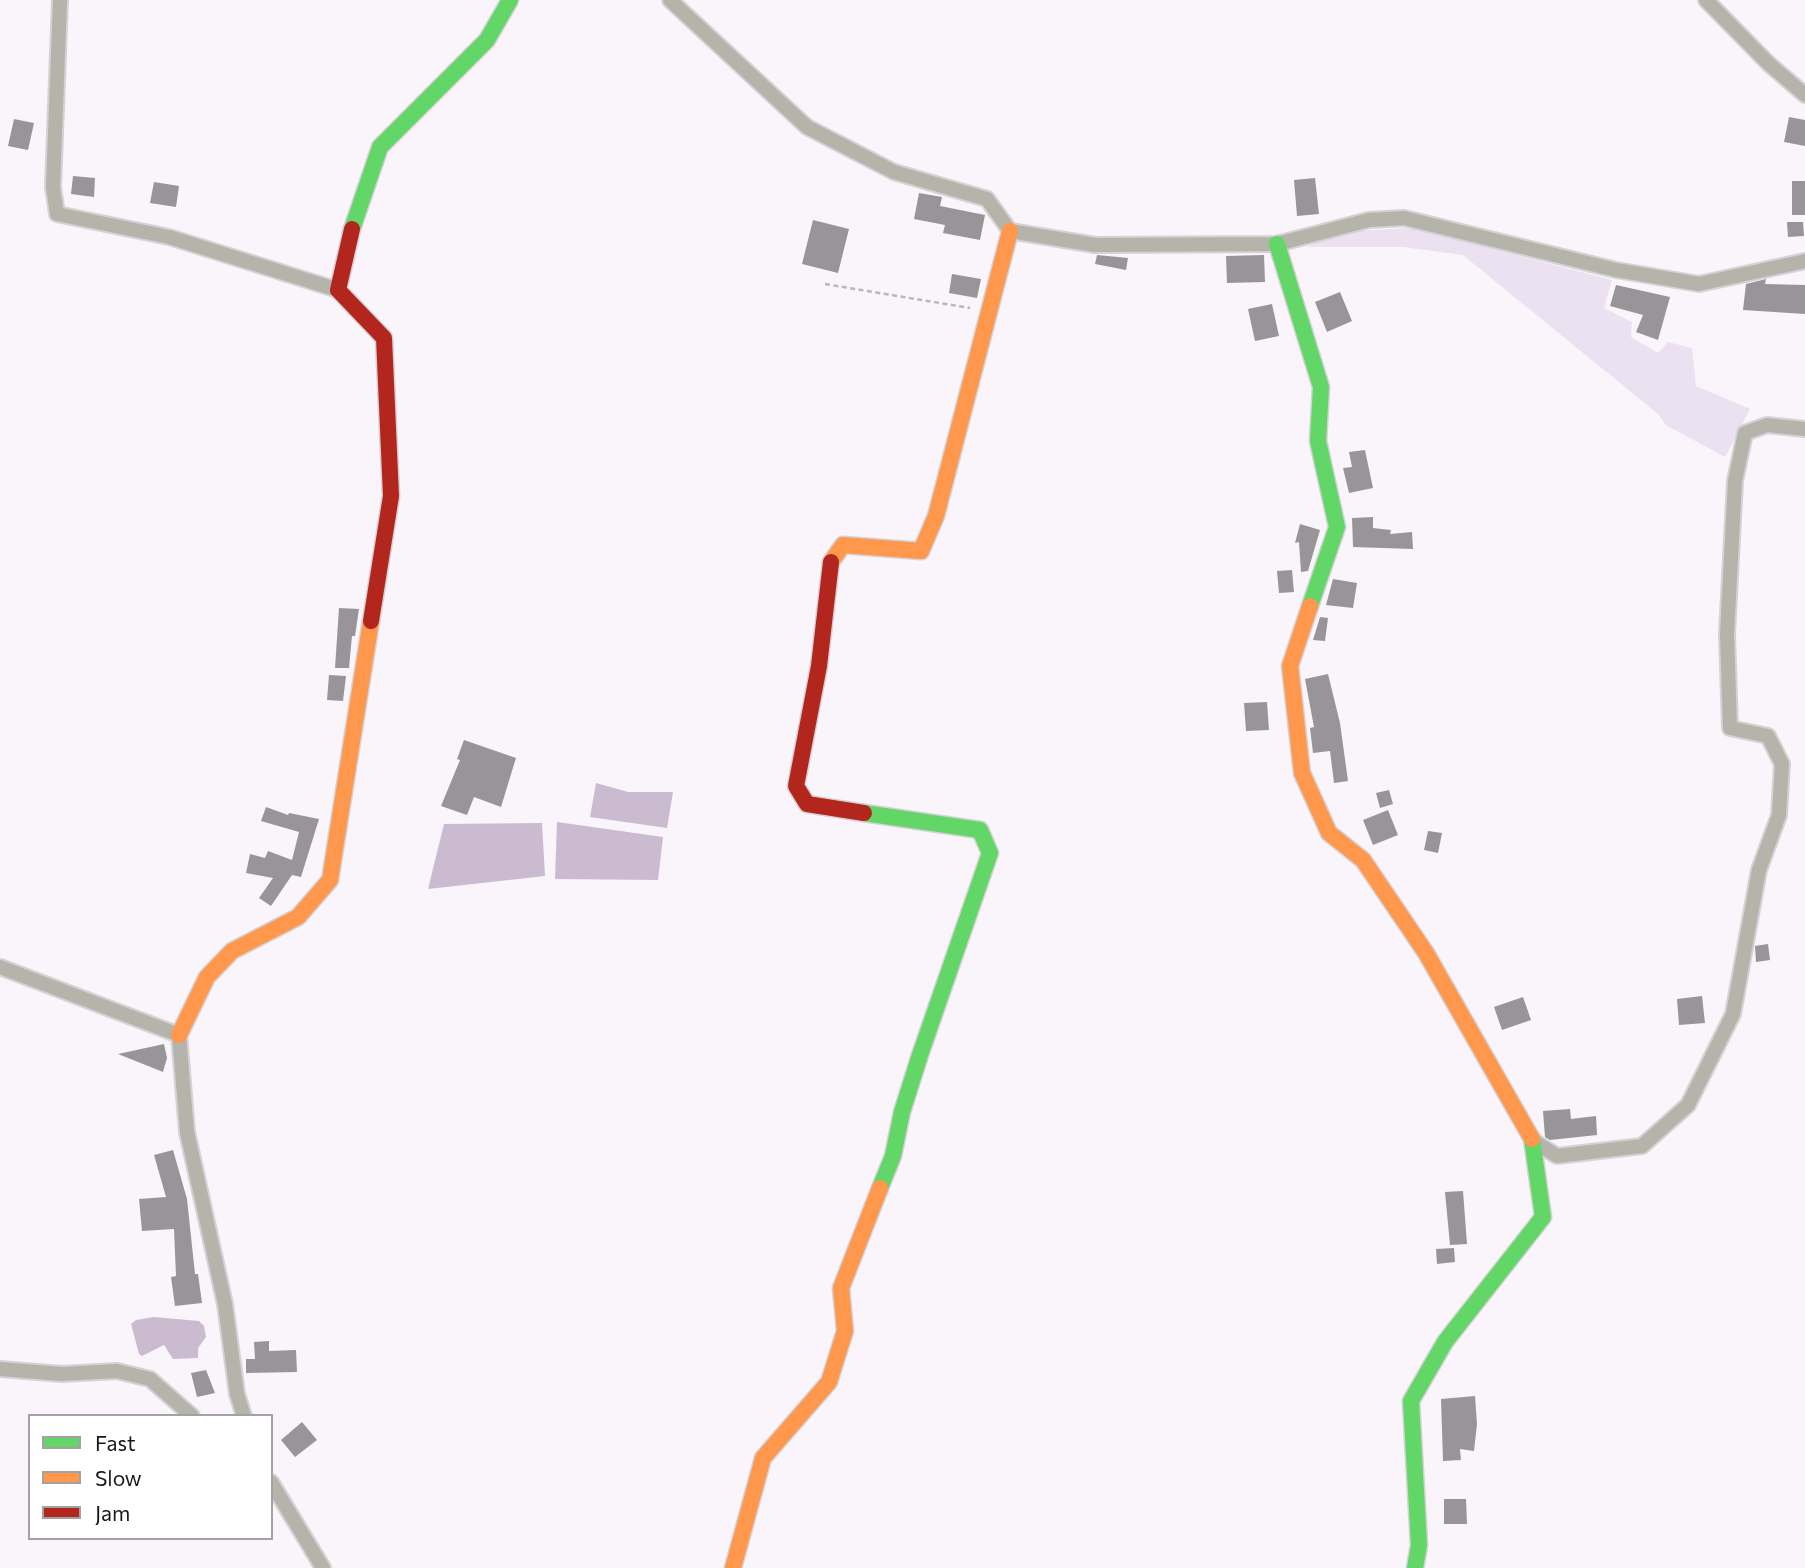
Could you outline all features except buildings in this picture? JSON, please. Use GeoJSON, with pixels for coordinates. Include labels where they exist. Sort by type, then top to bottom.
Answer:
{"type":"FeatureCollection","features":[{"type":"Feature","properties":{"kind":"street"},"geometry":{"type":"LineString","coordinates":[[60,0],[53,187],[57,214],[169,237],[338,290],[384,338],[391,496],[330,880],[298,917],[232,951],[207,977],[179,1035],[187,1132],[225,1304],[237,1394],[243,1414]]}},
{"type":"Feature","properties":{"kind":"street"},"geometry":{"type":"LineString","coordinates":[[338,290],[352,225],[380,147],[487,40],[510,0]]}},
{"type":"Feature","properties":{"kind":"street"},"geometry":{"type":"LineString","coordinates":[[670,0],[807,127],[894,172],[987,199],[1010,230],[1095,245],[1277,244],[1369,220],[1404,218],[1616,270],[1699,284],[1805,261]]}},
{"type":"Feature","properties":{"kind":"street"},"geometry":{"type":"LineString","coordinates":[[1706,0],[1769,64],[1805,94]]}},
{"type":"Feature","properties":{"kind":"street"},"geometry":{"type":"LineString","coordinates":[[733,1568],[763,1458],[829,1382],[845,1331],[841,1287],[893,1156],[919,1055],[990,853],[980,830],[807,804],[796,786],[819,666],[831,561],[843,545],[921,551],[936,516],[1010,230]]}},
{"type":"Feature","properties":{"kind":"street"},"geometry":{"type":"LineString","coordinates":[[1277,244],[1321,387],[1318,441],[1338,527],[1290,666],[1302,773],[1329,833],[1363,860],[1426,953],[1532,1140],[1543,1217],[1445,1342],[1411,1401],[1419,1545],[1416,1568]]}},
{"type":"Feature","properties":{"kind":"street"},"geometry":{"type":"LineString","coordinates":[[1532,1140],[1557,1156],[1642,1146],[1688,1105],[1733,1014],[1759,870],[1779,814],[1782,764],[1768,736],[1730,728],[1727,634],[1735,481],[1745,433],[1768,425],[1805,429]]}},
{"type":"Feature","properties":{"kind":"street"},"geometry":{"type":"LineString","coordinates":[[0,967],[179,1035]]}},
{"type":"Feature","properties":{"kind":"street"},"geometry":{"type":"LineString","coordinates":[[0,1369],[62,1374],[117,1371],[150,1379],[190,1414]]}},
{"type":"Feature","properties":{"kind":"street"},"geometry":{"type":"LineString","coordinates":[[273,1485],[323,1568]]}},
{"type":"Feature","properties":{"kind":"path"},"geometry":{"type":"LineString","coordinates":[[824,284],[990,312]]}},
{"type":"Feature","properties":{"kind":"shaded area"},"geometry":{"type":"Polygon","coordinates":[[[1412,228],[1612,280],[1604,308],[1632,322],[1631,337],[1658,353],[1668,342],[1692,348],[1696,386],[1750,409],[1725,457],[1666,425],[1658,414],[1463,255],[1403,247],[1307,247],[1336,232],[1412,228]]]}},
{"type":"Feature","properties":{"kind":"shaded area"},"geometry":{"type":"Polygon","coordinates":[[[596,783],[628,792],[673,792],[667,828],[590,817],[596,783]]]}},
{"type":"Feature","properties":{"kind":"shaded area"},"geometry":{"type":"Polygon","coordinates":[[[557,822],[663,837],[658,880],[555,879],[557,822]]]}},
{"type":"Feature","properties":{"kind":"shaded area"},"geometry":{"type":"Polygon","coordinates":[[[542,823],[545,876],[428,889],[444,824],[542,823]]]}},
{"type":"Feature","properties":{"kind":"shaded area"},"geometry":{"type":"Polygon","coordinates":[[[154,1317],[199,1321],[204,1326],[206,1337],[198,1348],[198,1358],[173,1359],[164,1345],[142,1356],[139,1354],[131,1324],[136,1320],[154,1317]]]}},
{"type":"Feature","properties":{"kind":"traffic: fast"},"geometry":{"type":"LineString","coordinates":[[352,229],[380,147],[487,40],[510,0]]}},
{"type":"Feature","properties":{"kind":"traffic: fast"},"geometry":{"type":"LineString","coordinates":[[1277,244],[1321,387],[1318,441],[1337,527],[1310,606]]}},
{"type":"Feature","properties":{"kind":"traffic: fast"},"geometry":{"type":"LineString","coordinates":[[864,813],[980,830],[990,853],[920,1055],[902,1112],[893,1156],[880,1188]]}},
{"type":"Feature","properties":{"kind":"traffic: fast"},"geometry":{"type":"LineString","coordinates":[[1415,1568],[1419,1545],[1411,1401],[1445,1342],[1543,1217],[1532,1139]]}},
{"type":"Feature","properties":{"kind":"traffic: slow"},"geometry":{"type":"LineString","coordinates":[[831,562],[843,545],[921,551],[936,516],[1010,231]]}},
{"type":"Feature","properties":{"kind":"traffic: slow"},"geometry":{"type":"LineString","coordinates":[[1310,606],[1290,666],[1302,773],[1329,833],[1363,860],[1426,953],[1532,1139]]}},
{"type":"Feature","properties":{"kind":"traffic: slow"},"geometry":{"type":"LineString","coordinates":[[179,1035],[207,977],[232,951],[298,917],[330,880],[371,621]]}},
{"type":"Feature","properties":{"kind":"traffic: slow"},"geometry":{"type":"LineString","coordinates":[[733,1568],[763,1458],[829,1382],[845,1331],[841,1288],[880,1188]]}},
{"type":"Feature","properties":{"kind":"traffic: jam"},"geometry":{"type":"LineString","coordinates":[[352,229],[338,290],[384,338],[391,496],[371,621]]}},
{"type":"Feature","properties":{"kind":"traffic: jam"},"geometry":{"type":"LineString","coordinates":[[831,562],[819,666],[796,786],[807,804],[864,813]]}}]}
